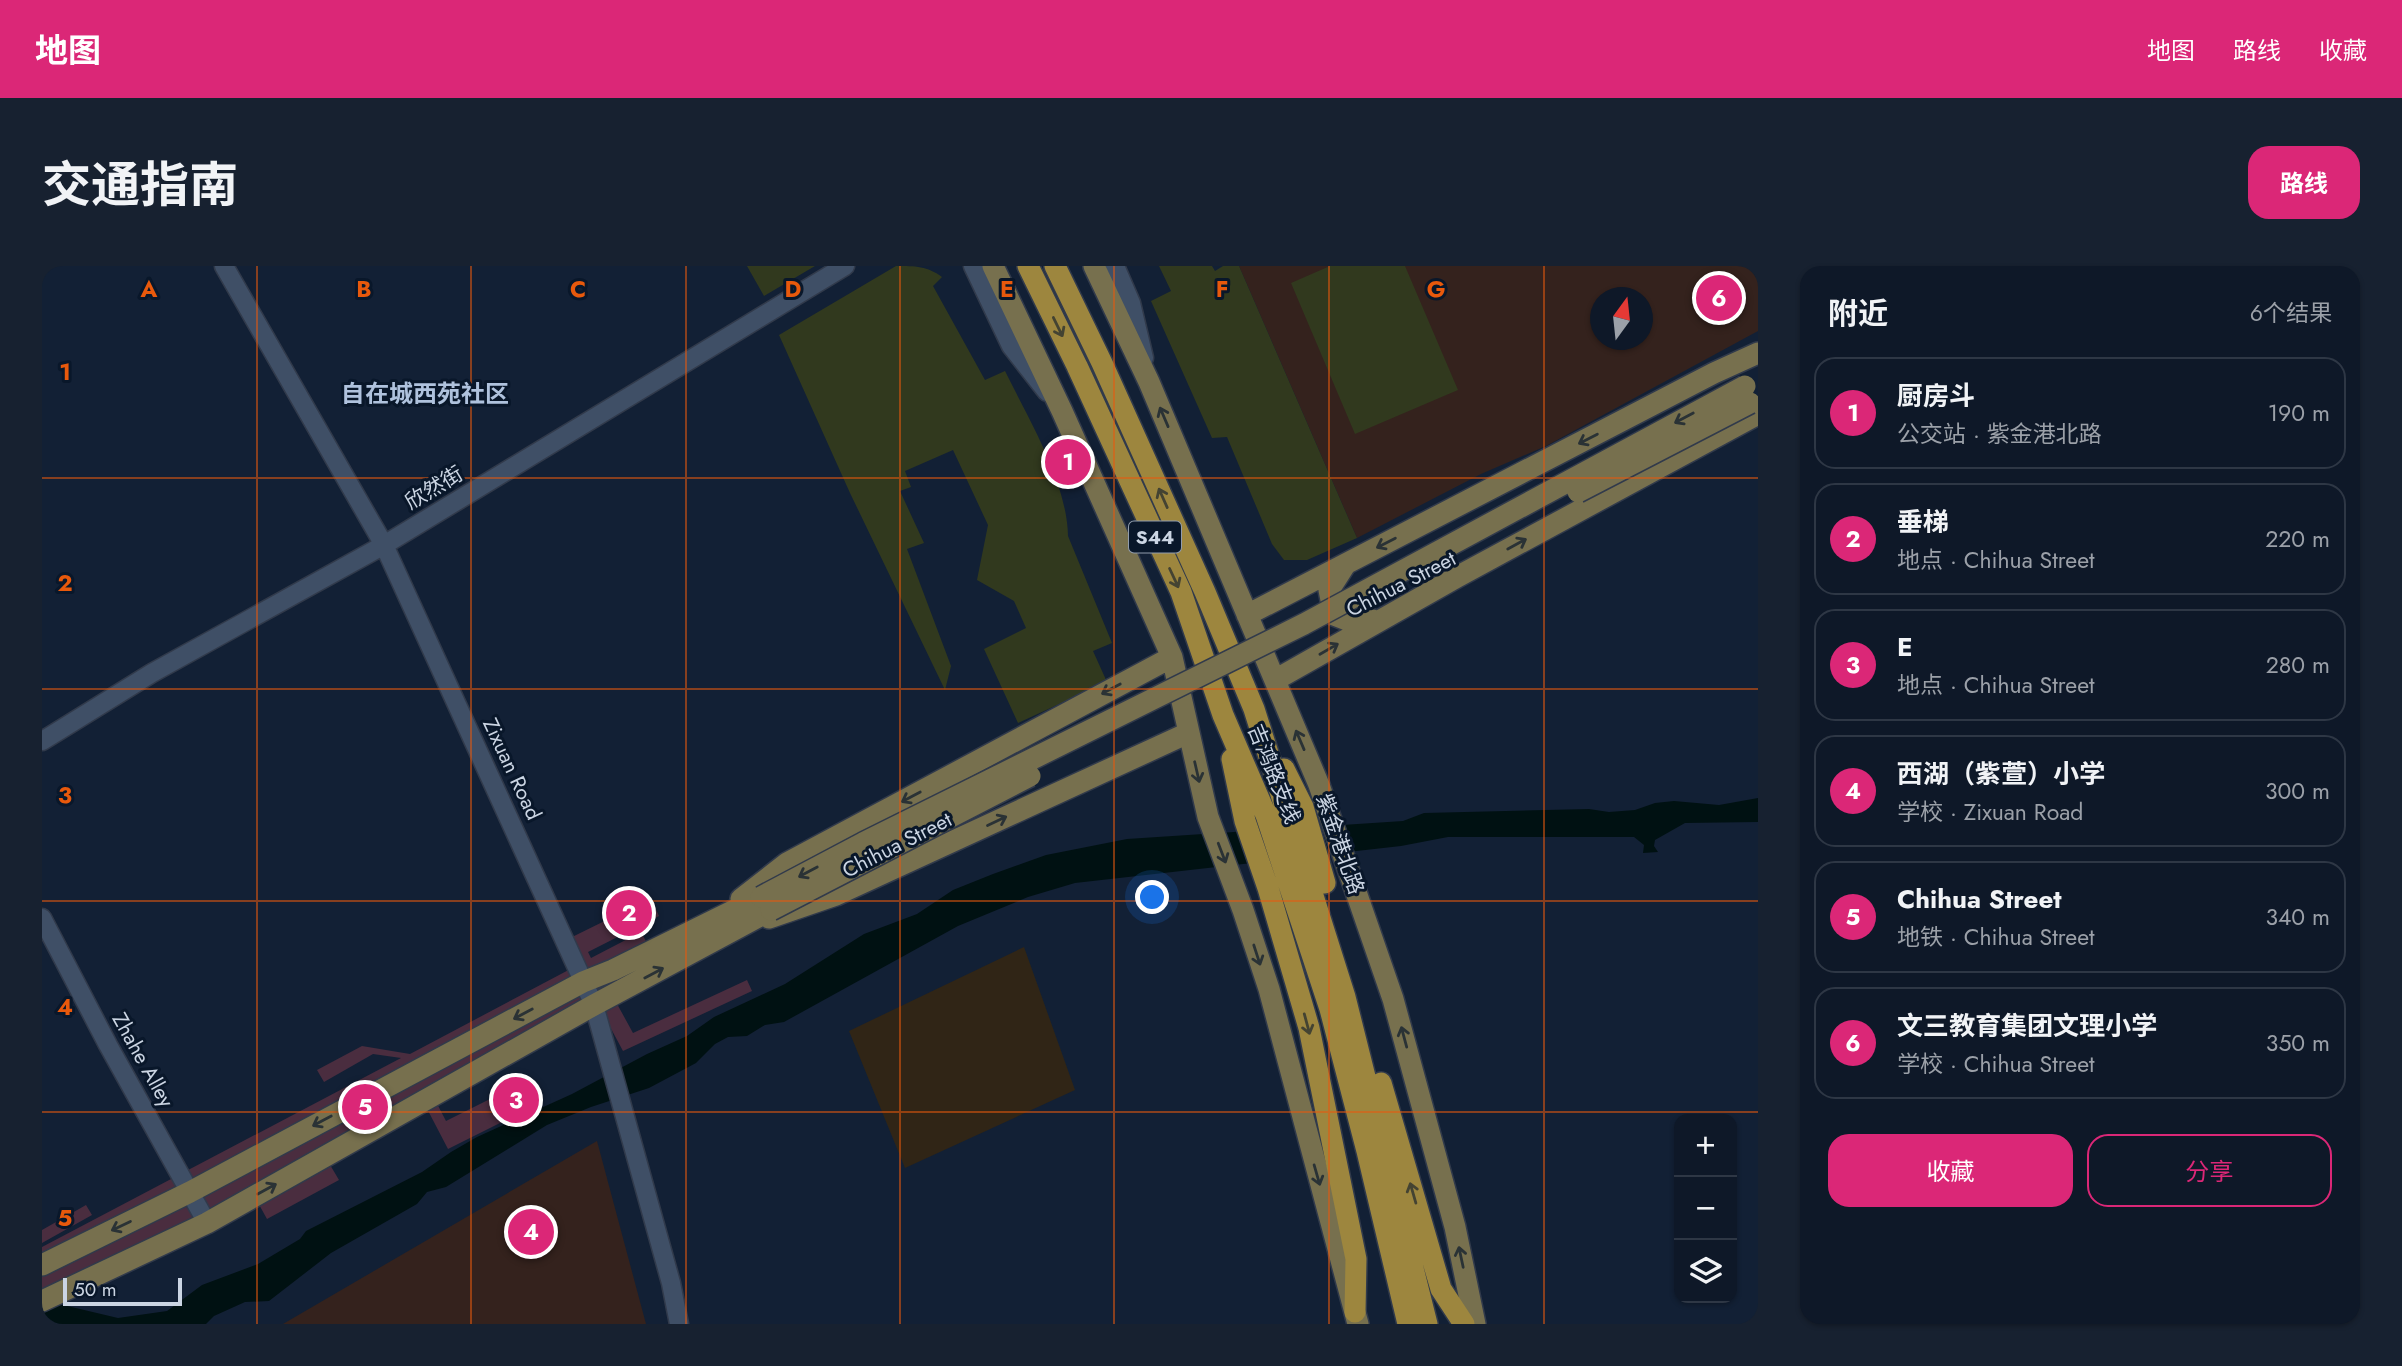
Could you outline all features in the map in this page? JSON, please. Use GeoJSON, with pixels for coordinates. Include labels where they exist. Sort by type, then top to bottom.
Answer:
{"type":"FeatureCollection","features":[{"type":"Feature","properties":{"kind":"highway","name":"吉鸿路支线"},"geometry":{"type":"LineString","coordinates":[[1028,266],[1181,592],[1223,715],[1285,811]]}},
{"type":"Feature","properties":{"kind":"highway","name":"吉鸿路支线"},"geometry":{"type":"LineString","coordinates":[[1055,266],[1206,592],[1254,709],[1345,997],[1393,1226],[1408,1324]]}},
{"type":"Feature","properties":{"kind":"highway"},"geometry":{"type":"LineString","coordinates":[[1223,715],[1245,821],[1268,888],[1309,1028],[1356,1259],[1357,1318]]}},
{"type":"Feature","properties":{"kind":"highway"},"geometry":{"type":"LineString","coordinates":[[1285,811],[1441,1289],[1464,1324]]}},
{"type":"Feature","properties":{"kind":"highway","name":"吉鸿路支线"},"geometry":{"type":"LineString","coordinates":[[1393,1226],[1427,1324]]}},
{"type":"Feature","properties":{"kind":"main road"},"geometry":{"type":"LineString","coordinates":[[993,266],[1062,411],[1171,657],[1208,817],[1269,989],[1357,1318]]}},
{"type":"Feature","properties":{"kind":"main road","name":"紫金港北路"},"geometry":{"type":"LineString","coordinates":[[1094,266],[1149,382],[1326,803],[1393,999],[1455,1227],[1475,1324]]}},
{"type":"Feature","properties":{"kind":"main road"},"geometry":{"type":"LineString","coordinates":[[1247,615],[1714,373],[1758,353]]}},
{"type":"Feature","properties":{"kind":"main road"},"geometry":{"type":"LineString","coordinates":[[1275,680],[1754,395]]}},
{"type":"Feature","properties":{"kind":"main road","name":"Chihua Street"},"geometry":{"type":"LineString","coordinates":[[42,1265],[190,1192],[583,982],[725,924],[766,904],[1754,395]]}},
{"type":"Feature","properties":{"kind":"main road"},"geometry":{"type":"LineString","coordinates":[[1346,564],[1329,590],[1334,615],[1357,624],[1382,618]]}},
{"type":"Feature","properties":{"kind":"main road"},"geometry":{"type":"LineString","coordinates":[[725,924],[787,863],[1171,657]]}},
{"type":"Feature","properties":{"kind":"main road"},"geometry":{"type":"LineString","coordinates":[[725,924],[836,895],[1188,733]]}},
{"type":"Feature","properties":{"kind":"main road","name":"Chihua Street"},"geometry":{"type":"LineString","coordinates":[[42,1301],[207,1223],[594,1005],[725,924]]}},
{"type":"Feature","properties":{"kind":"street","name":"Zixuan Road"},"geometry":{"type":"LineString","coordinates":[[224,266],[384,545],[594,1005],[671,1283],[678,1324]]}},
{"type":"Feature","properties":{"kind":"street","name":"欣然街"},"geometry":{"type":"LineString","coordinates":[[42,741],[152,673],[384,545],[845,266]]}},
{"type":"Feature","properties":{"kind":"street"},"geometry":{"type":"LineString","coordinates":[[974,266],[1011,346],[1062,411]]}},
{"type":"Feature","properties":{"kind":"street","name":"紫金港北路"},"geometry":{"type":"LineString","coordinates":[[1115,266],[1131,303],[1149,382]]}},
{"type":"Feature","properties":{"kind":"street","name":"Zhahe Alley"},"geometry":{"type":"LineString","coordinates":[[42,918],[108,1045],[207,1223]]}},
{"type":"Feature","properties":{"kind":"shaded area"},"geometry":{"type":"Polygon","coordinates":[[[1239,266],[1758,266],[1758,331],[1546,446],[1481,474],[1357,538],[1239,266]]]}},
{"type":"Feature","properties":{"kind":"shaded area"},"geometry":{"type":"Polygon","coordinates":[[[1758,798],[1758,822],[1685,823],[1655,840],[1654,846],[1658,852],[1643,853],[1644,845],[1634,837],[1448,837],[1401,846],[1075,883],[1028,897],[958,926],[784,1022],[765,1025],[747,1036],[728,1037],[715,1044],[696,1063],[649,1088],[547,1125],[446,1187],[427,1192],[417,1204],[331,1253],[269,1301],[245,1302],[214,1316],[206,1324],[42,1324],[42,1300],[118,1318],[167,1311],[202,1285],[258,1264],[300,1239],[306,1231],[422,1172],[477,1137],[572,1094],[687,1036],[714,1017],[785,984],[864,934],[917,914],[953,890],[1046,855],[1127,839],[1403,821],[1424,813],[1589,809],[1609,812],[1635,810],[1655,803],[1674,801],[1719,805],[1758,798]]]}},
{"type":"Feature","properties":{"kind":"shaded area"},"geometry":{"type":"Polygon","coordinates":[[[1024,947],[1075,1090],[905,1168],[849,1031],[1024,947]]]}},
{"type":"Feature","properties":{"kind":"shaded area"},"geometry":{"type":"Polygon","coordinates":[[[597,1141],[646,1324],[283,1324],[597,1141]]]}},
{"type":"Feature","properties":{"kind":"green space"},"geometry":{"type":"Polygon","coordinates":[[[747,266],[815,266],[764,296],[747,266]]]}},
{"type":"Feature","properties":{"kind":"green space"},"geometry":{"type":"Polygon","coordinates":[[[896,266],[921,267],[942,277],[933,286],[985,380],[1005,371],[1054,473],[1066,515],[1068,536],[1112,643],[1093,651],[1107,682],[1018,723],[984,649],[1026,628],[1014,601],[977,580],[988,525],[953,450],[905,471],[911,487],[900,491],[924,543],[907,549],[951,666],[945,690],[850,493],[779,335],[896,266]]]}},
{"type":"Feature","properties":{"kind":"green space"},"geometry":{"type":"Polygon","coordinates":[[[1159,266],[1212,266],[1215,271],[1223,266],[1239,266],[1357,538],[1307,560],[1284,560],[1272,544],[1227,437],[1212,438],[1151,301],[1171,291],[1159,266]]]}},
{"type":"Feature","properties":{"kind":"green space"},"geometry":{"type":"Polygon","coordinates":[[[1330,266],[1405,266],[1458,390],[1355,434],[1291,283],[1330,266]]]}},
{"type":"Feature","properties":{"kind":"building"},"geometry":{"type":"Polygon","coordinates":[[[654,905],[659,916],[588,952],[591,958],[641,932],[665,977],[616,1002],[633,1033],[747,980],[752,991],[623,1051],[601,1010],[433,1096],[446,1121],[526,1081],[538,1102],[506,1120],[448,1149],[423,1101],[323,1153],[339,1180],[267,1219],[252,1192],[42,1303],[42,1247],[401,1058],[373,1054],[324,1082],[317,1070],[362,1046],[410,1054],[578,965],[566,940],[633,907],[636,914],[654,905]]]}},
{"type":"Feature","properties":{"kind":"building"},"geometry":{"type":"Polygon","coordinates":[[[86,1205],[92,1215],[42,1243],[42,1230],[86,1205]]]}},
{"type":"Feature","properties":{"kind":"place","name":"文三教育集团文理小学"},"geometry":{"type":"Point","coordinates":[1719,298]}},
{"type":"Feature","properties":{"kind":"place","name":"厨房斗"},"geometry":{"type":"Point","coordinates":[1068,462]}},
{"type":"Feature","properties":{"kind":"place","name":"垂梯"},"geometry":{"type":"Point","coordinates":[629,913]}},
{"type":"Feature","properties":{"kind":"place","name":"E"},"geometry":{"type":"Point","coordinates":[516,1100]}},
{"type":"Feature","properties":{"kind":"place","name":"Chihua Street"},"geometry":{"type":"Point","coordinates":[365,1107]}},
{"type":"Feature","properties":{"kind":"place","name":"西湖（紫萱）小学"},"geometry":{"type":"Point","coordinates":[531,1232]}},
{"type":"Feature","properties":{"kind":"district","name":"自在城西苑社区"},"geometry":{"type":"Point","coordinates":[425,393]}}]}
